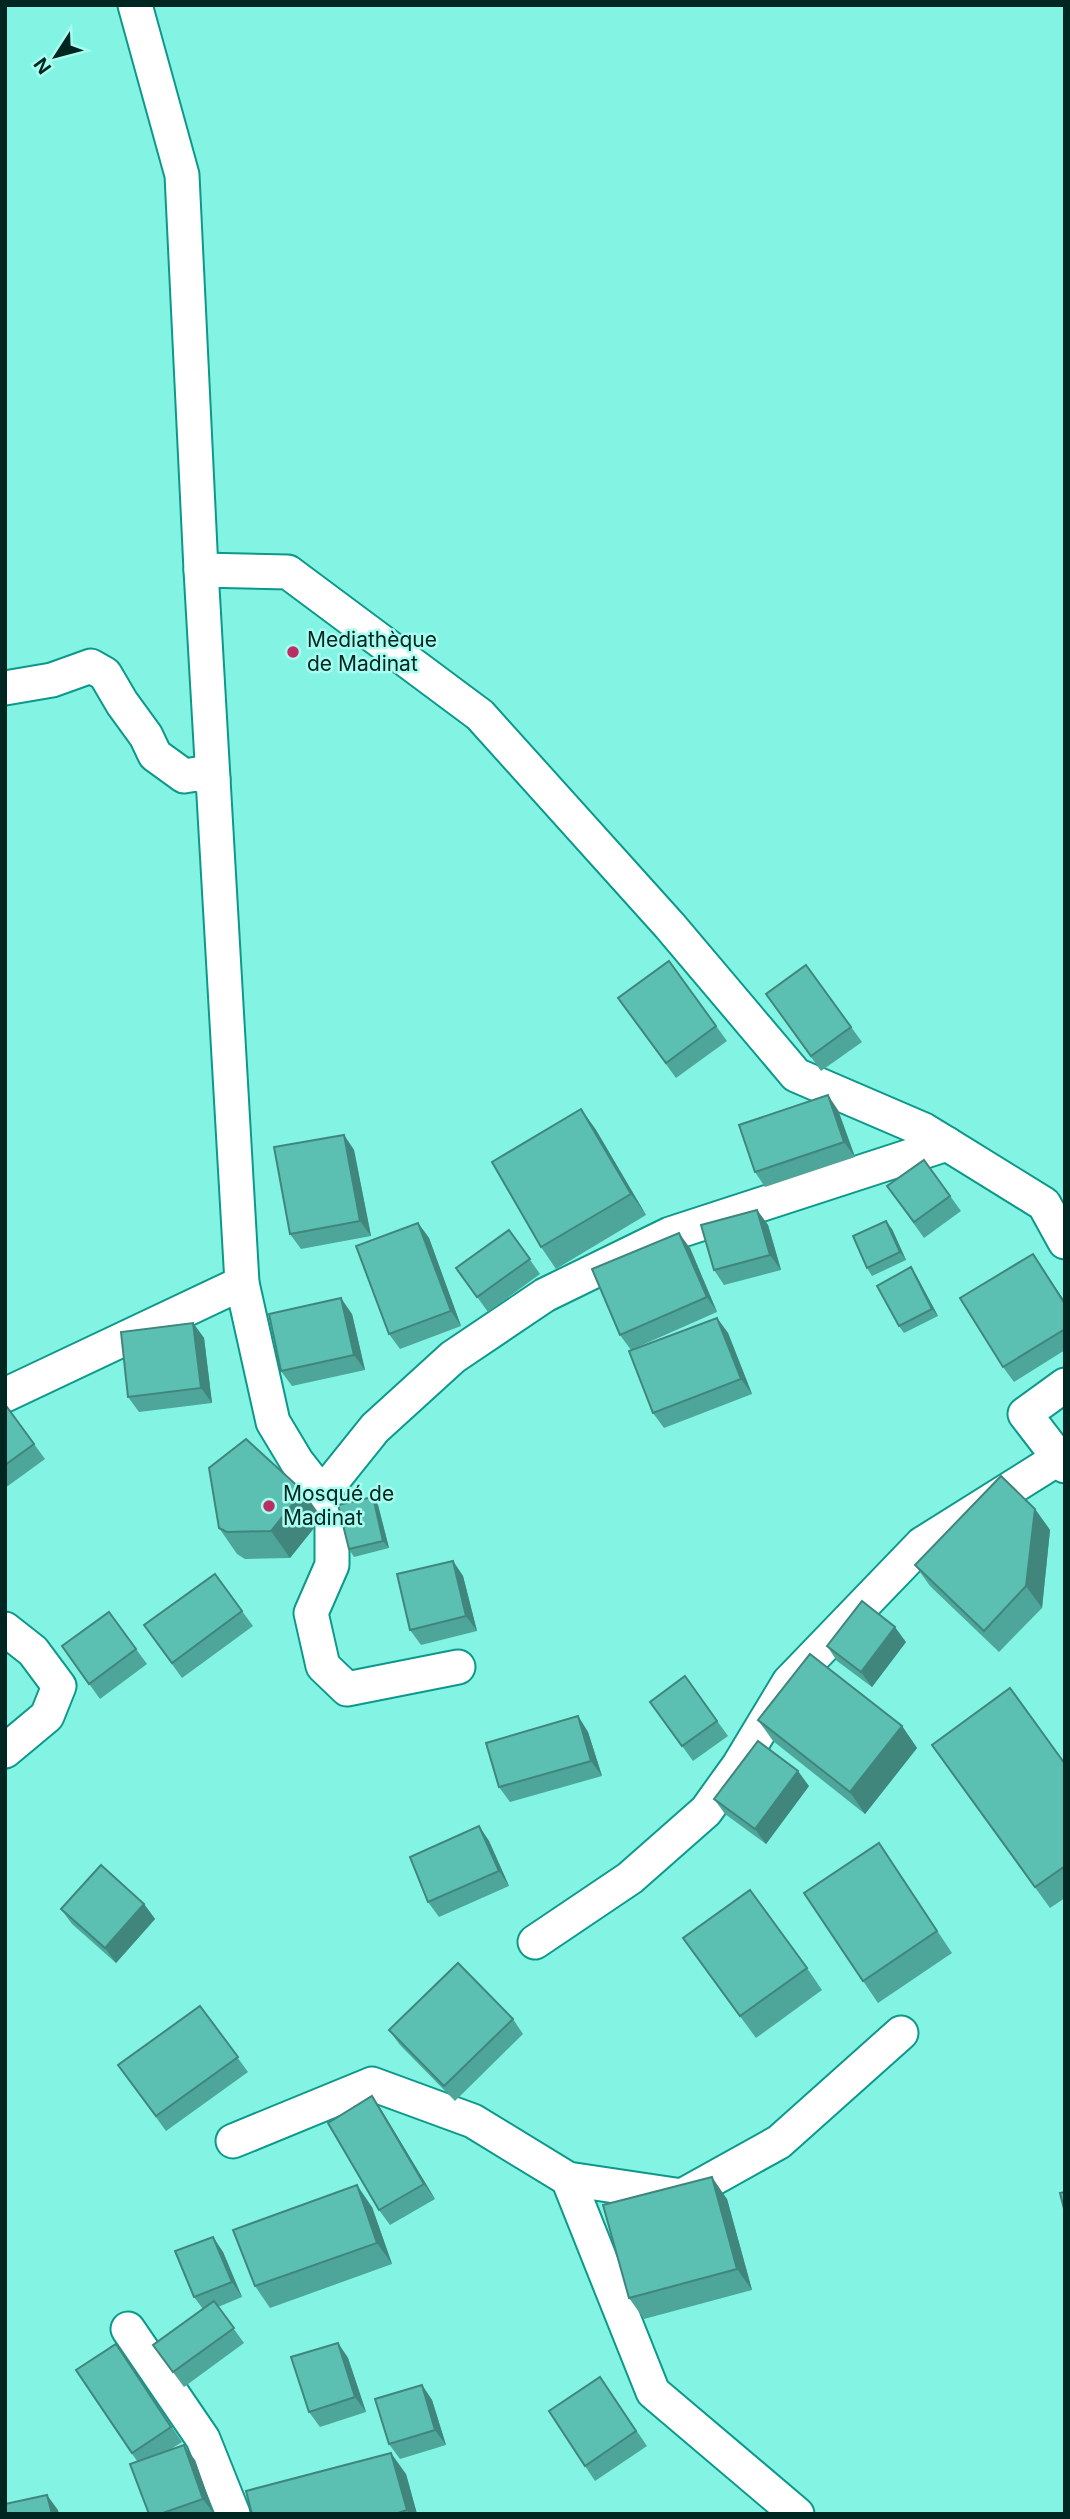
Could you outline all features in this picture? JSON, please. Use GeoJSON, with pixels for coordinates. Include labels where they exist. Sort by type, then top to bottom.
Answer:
{"type":"FeatureCollection","features":[{"type":"Feature","properties":{"kind":"street"},"geometry":{"type":"LineString","coordinates":[[135,5],[183,175],[201,570],[242,1283],[273,1422],[297,1462],[322,1494],[332,1525],[332,1565],[312,1613],[323,1666],[347,1689],[458,1667]]}},
{"type":"Feature","properties":{"kind":"street"},"geometry":{"type":"LineString","coordinates":[[201,570],[288,572],[480,715],[670,926],[796,1076],[924,1130],[947,1144],[1044,1204],[1065,1242]]}},
{"type":"Feature","properties":{"kind":"street"},"geometry":{"type":"LineString","coordinates":[[5,688],[52,680],[91,666],[106,674],[122,703],[146,736],[155,755],[184,776],[197,774],[213,779]]}},
{"type":"Feature","properties":{"kind":"street"},"geometry":{"type":"LineString","coordinates":[[322,1494],[375,1428],[453,1357],[544,1295],[670,1234],[947,1144]]}},
{"type":"Feature","properties":{"kind":"street"},"geometry":{"type":"LineString","coordinates":[[5,1395],[242,1283]]}},
{"type":"Feature","properties":{"kind":"street"},"geometry":{"type":"LineString","coordinates":[[535,1942],[630,1878],[706,1811],[789,1682],[922,1544],[1062,1462],[1025,1414],[1065,1385]]}},
{"type":"Feature","properties":{"kind":"street"},"geometry":{"type":"LineString","coordinates":[[5,1629],[33,1651],[59,1686],[47,1716],[5,1751]]}},
{"type":"Feature","properties":{"kind":"street"},"geometry":{"type":"LineString","coordinates":[[233,2141],[372,2084],[473,2120],[568,2179],[682,2196],[779,2142],[901,2033]]}},
{"type":"Feature","properties":{"kind":"street"},"geometry":{"type":"LineString","coordinates":[[568,2179],[653,2392],[797,2514]]}},
{"type":"Feature","properties":{"kind":"street"},"geometry":{"type":"LineString","coordinates":[[128,2329],[203,2439],[233,2514]]}},
{"type":"Feature","properties":{"kind":"building"},"geometry":{"type":"Polygon","coordinates":[[[669,961],[716,1026],[666,1063],[618,998],[669,961]]]}},
{"type":"Feature","properties":{"kind":"building"},"geometry":{"type":"Polygon","coordinates":[[[806,965],[851,1027],[811,1056],[766,994],[806,965]]]}},
{"type":"Feature","properties":{"kind":"building"},"geometry":{"type":"Polygon","coordinates":[[[828,1095],[844,1142],[755,1172],[739,1125],[828,1095]]]}},
{"type":"Feature","properties":{"kind":"building"},"geometry":{"type":"Polygon","coordinates":[[[581,1109],[631,1194],[541,1247],[492,1162],[581,1109]]]}},
{"type":"Feature","properties":{"kind":"building"},"geometry":{"type":"Polygon","coordinates":[[[344,1135],[360,1221],[290,1234],[274,1147],[344,1135]]]}},
{"type":"Feature","properties":{"kind":"building"},"geometry":{"type":"Polygon","coordinates":[[[924,1160],[950,1196],[914,1222],[887,1186],[924,1160]]]}},
{"type":"Feature","properties":{"kind":"building"},"geometry":{"type":"Polygon","coordinates":[[[757,1210],[770,1255],[714,1270],[701,1225],[757,1210]]]}},
{"type":"Feature","properties":{"kind":"building"},"geometry":{"type":"Polygon","coordinates":[[[886,1221],[900,1252],[867,1268],[853,1236],[886,1221]]]}},
{"type":"Feature","properties":{"kind":"building"},"geometry":{"type":"Polygon","coordinates":[[[418,1223],[451,1311],[389,1334],[356,1246],[418,1223]]]}},
{"type":"Feature","properties":{"kind":"building"},"geometry":{"type":"Polygon","coordinates":[[[509,1230],[530,1259],[477,1297],[456,1268],[509,1230]]]}},
{"type":"Feature","properties":{"kind":"building"},"geometry":{"type":"Polygon","coordinates":[[[679,1233],[707,1297],[620,1335],[592,1269],[679,1233]]]}},
{"type":"Feature","properties":{"kind":"building"},"geometry":{"type":"Polygon","coordinates":[[[1033,1254],[1065,1304],[1065,1329],[1003,1367],[960,1298],[1033,1254]]]}},
{"type":"Feature","properties":{"kind":"building"},"geometry":{"type":"Polygon","coordinates":[[[911,1267],[932,1309],[899,1326],[877,1286],[911,1267]]]}},
{"type":"Feature","properties":{"kind":"building"},"geometry":{"type":"Polygon","coordinates":[[[341,1298],[354,1355],[281,1371],[269,1314],[341,1298]]]}},
{"type":"Feature","properties":{"kind":"building"},"geometry":{"type":"Polygon","coordinates":[[[717,1318],[741,1379],[653,1413],[629,1351],[717,1318]]]}},
{"type":"Feature","properties":{"kind":"building"},"geometry":{"type":"Polygon","coordinates":[[[193,1323],[201,1388],[128,1397],[121,1332],[193,1323]]]}},
{"type":"Feature","properties":{"kind":"building"},"geometry":{"type":"Polygon","coordinates":[[[7,1407],[34,1444],[5,1465],[5,1408],[7,1407]]]}},
{"type":"Feature","properties":{"kind":"building"},"geometry":{"type":"Polygon","coordinates":[[[246,1439],[303,1491],[271,1531],[227,1532],[219,1528],[209,1468],[246,1439]]]}},
{"type":"Feature","properties":{"kind":"building"},"geometry":{"type":"Polygon","coordinates":[[[1001,1476],[1035,1509],[1026,1586],[984,1631],[915,1565],[1001,1476]]]}},
{"type":"Feature","properties":{"kind":"building"},"geometry":{"type":"Polygon","coordinates":[[[373,1497],[383,1541],[349,1549],[338,1505],[373,1497]]]}},
{"type":"Feature","properties":{"kind":"building"},"geometry":{"type":"Polygon","coordinates":[[[453,1561],[466,1616],[410,1630],[397,1574],[453,1561]]]}},
{"type":"Feature","properties":{"kind":"building"},"geometry":{"type":"Polygon","coordinates":[[[215,1574],[242,1611],[172,1663],[144,1625],[215,1574]]]}},
{"type":"Feature","properties":{"kind":"building"},"geometry":{"type":"Polygon","coordinates":[[[862,1601],[895,1627],[861,1672],[827,1646],[862,1601]]]}},
{"type":"Feature","properties":{"kind":"building"},"geometry":{"type":"Polygon","coordinates":[[[109,1612],[136,1649],[89,1684],[62,1646],[109,1612]]]}},
{"type":"Feature","properties":{"kind":"building"},"geometry":{"type":"Polygon","coordinates":[[[810,1654],[902,1726],[850,1792],[758,1720],[810,1654]]]}},
{"type":"Feature","properties":{"kind":"building"},"geometry":{"type":"Polygon","coordinates":[[[685,1676],[717,1721],[682,1746],[650,1702],[685,1676]]]}},
{"type":"Feature","properties":{"kind":"building"},"geometry":{"type":"Polygon","coordinates":[[[1010,1688],[1065,1764],[1065,1866],[1035,1887],[932,1745],[1010,1688]]]}},
{"type":"Feature","properties":{"kind":"building"},"geometry":{"type":"Polygon","coordinates":[[[578,1716],[591,1761],[499,1787],[486,1743],[578,1716]]]}},
{"type":"Feature","properties":{"kind":"building"},"geometry":{"type":"Polygon","coordinates":[[[758,1741],[798,1771],[755,1829],[714,1799],[758,1741]]]}},
{"type":"Feature","properties":{"kind":"building"},"geometry":{"type":"Polygon","coordinates":[[[479,1826],[499,1871],[428,1902],[410,1857],[479,1826]]]}},
{"type":"Feature","properties":{"kind":"building"},"geometry":{"type":"Polygon","coordinates":[[[879,1843],[937,1931],[863,1981],[804,1893],[879,1843]]]}},
{"type":"Feature","properties":{"kind":"building"},"geometry":{"type":"Polygon","coordinates":[[[101,1865],[144,1904],[105,1948],[61,1909],[101,1865]]]}},
{"type":"Feature","properties":{"kind":"building"},"geometry":{"type":"Polygon","coordinates":[[[750,1890],[807,1968],[740,2016],[683,1938],[750,1890]]]}},
{"type":"Feature","properties":{"kind":"building"},"geometry":{"type":"Polygon","coordinates":[[[458,1963],[513,2019],[444,2086],[389,2030],[458,1963]]]}},
{"type":"Feature","properties":{"kind":"building"},"geometry":{"type":"Polygon","coordinates":[[[200,2006],[238,2057],[156,2116],[118,2065],[200,2006]]]}},
{"type":"Feature","properties":{"kind":"building"},"geometry":{"type":"Polygon","coordinates":[[[372,2096],[424,2184],[379,2210],[328,2123],[372,2096]]]}},
{"type":"Feature","properties":{"kind":"building"},"geometry":{"type":"Polygon","coordinates":[[[712,2177],[737,2269],[629,2298],[603,2205],[712,2177]]]}},
{"type":"Feature","properties":{"kind":"building"},"geometry":{"type":"Polygon","coordinates":[[[357,2185],[377,2243],[255,2286],[233,2230],[357,2185]]]}},
{"type":"Feature","properties":{"kind":"building"},"geometry":{"type":"Polygon","coordinates":[[[1065,2192],[1065,2213],[1060,2193],[1065,2192]]]}},
{"type":"Feature","properties":{"kind":"building"},"geometry":{"type":"Polygon","coordinates":[[[213,2237],[232,2282],[194,2297],[175,2251],[213,2237]]]}},
{"type":"Feature","properties":{"kind":"building"},"geometry":{"type":"Polygon","coordinates":[[[214,2301],[234,2328],[173,2372],[153,2345],[214,2301]]]}},
{"type":"Feature","properties":{"kind":"building"},"geometry":{"type":"Polygon","coordinates":[[[338,2343],[355,2397],[309,2412],[291,2357],[338,2343]]]}},
{"type":"Feature","properties":{"kind":"building"},"geometry":{"type":"Polygon","coordinates":[[[116,2344],[171,2427],[132,2453],[76,2370],[116,2344]]]}},
{"type":"Feature","properties":{"kind":"building"},"geometry":{"type":"Polygon","coordinates":[[[600,2377],[636,2431],[585,2466],[549,2411],[600,2377]]]}},
{"type":"Feature","properties":{"kind":"building"},"geometry":{"type":"Polygon","coordinates":[[[422,2385],[435,2430],[389,2444],[375,2399],[422,2385]]]}},
{"type":"Feature","properties":{"kind":"building"},"geometry":{"type":"Polygon","coordinates":[[[184,2445],[203,2499],[160,2514],[149,2514],[130,2464],[184,2445]]]}},
{"type":"Feature","properties":{"kind":"building"},"geometry":{"type":"Polygon","coordinates":[[[391,2453],[407,2510],[395,2514],[252,2514],[246,2491],[391,2453]]]}},
{"type":"Feature","properties":{"kind":"building"},"geometry":{"type":"Polygon","coordinates":[[[47,2495],[52,2514],[5,2514],[5,2504],[47,2495]]]}},
{"type":"Feature","properties":{"kind":"place","name":"Mediathèque de Madinat"},"geometry":{"type":"Point","coordinates":[293,652]}},
{"type":"Feature","properties":{"kind":"place","name":"Mosqué de Madinat"},"geometry":{"type":"Point","coordinates":[269,1506]}}]}
